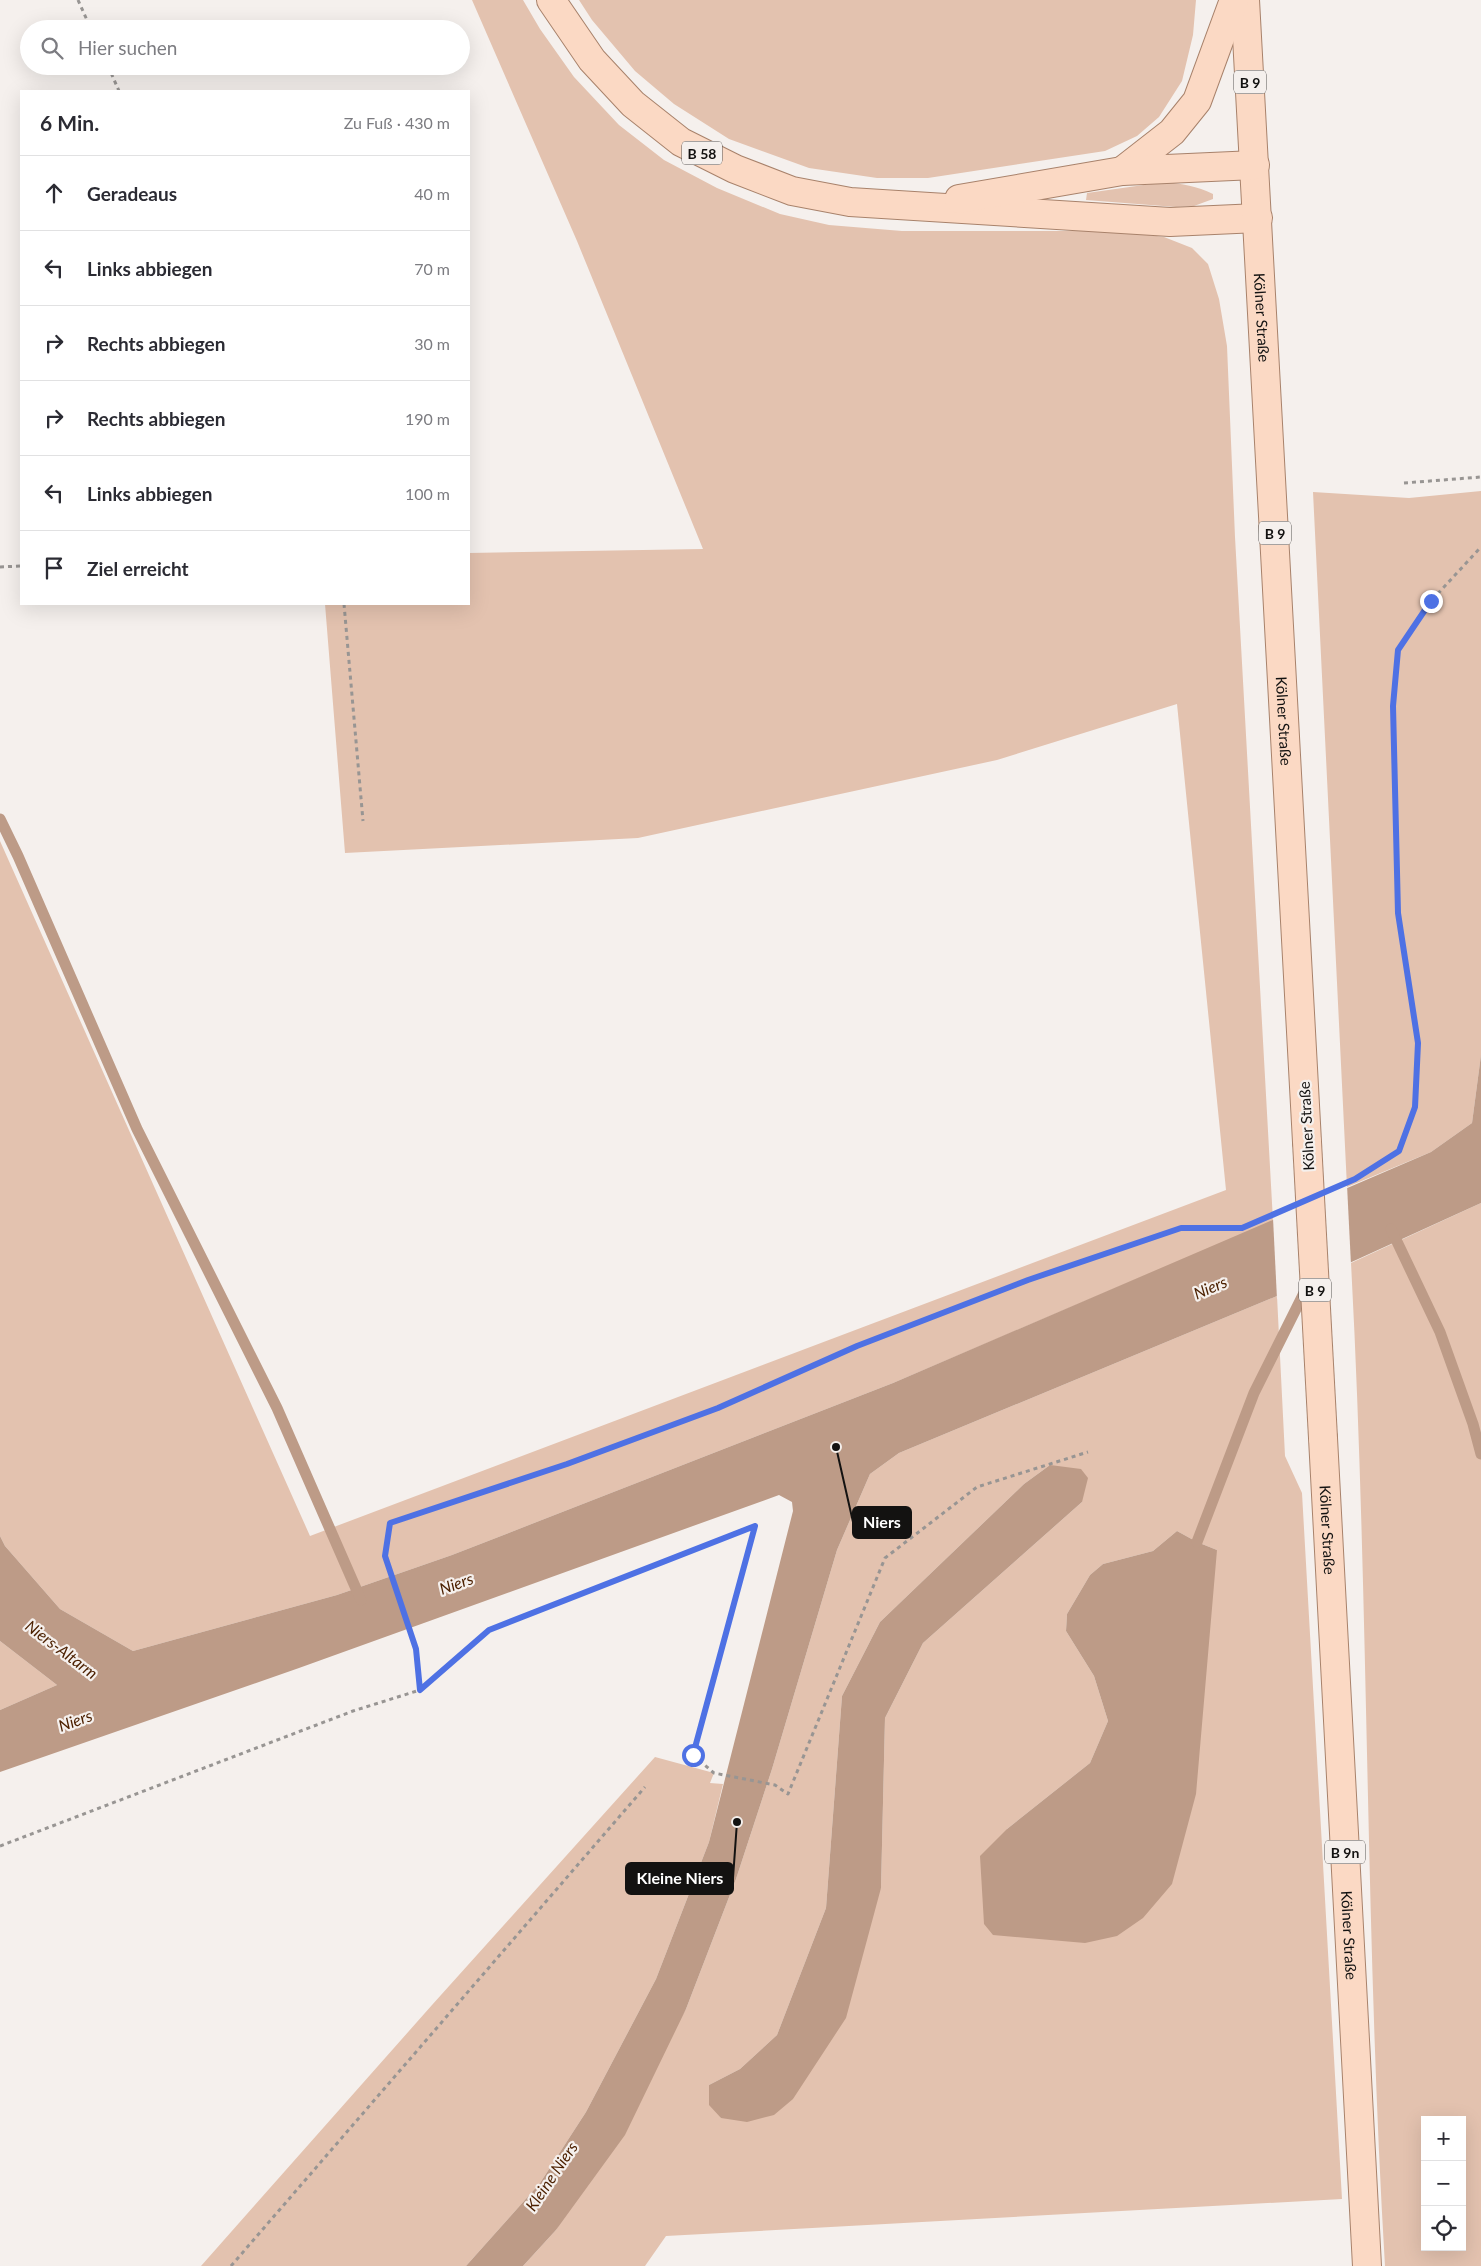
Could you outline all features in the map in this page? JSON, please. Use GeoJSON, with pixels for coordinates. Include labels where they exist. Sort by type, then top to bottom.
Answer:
{"type":"FeatureCollection","features":[{"type":"Feature","properties":{"kind":"main road","name":"B 58"},"geometry":{"type":"LineString","coordinates":[[551,0],[592,60],[634,104],[681,142],[735,170],[792,191],[850,202],[910,207],[1170,222],[1258,218]]}},
{"type":"Feature","properties":{"kind":"main road"},"geometry":{"type":"LineString","coordinates":[[1122,171],[1172,132],[1197,101],[1234,0]]}},
{"type":"Feature","properties":{"kind":"main road","name":"B 9"},"geometry":{"type":"LineString","coordinates":[[1245,0],[1255,165]]}},
{"type":"Feature","properties":{"kind":"main road","name":"B 58"},"geometry":{"type":"LineString","coordinates":[[910,207],[1122,171],[1255,165]]}},
{"type":"Feature","properties":{"kind":"main road","name":"Kölner Straße"},"geometry":{"type":"LineString","coordinates":[[1255,165],[1367,2266]]}},
{"type":"Feature","properties":{"kind":"path"},"geometry":{"type":"LineString","coordinates":[[78,0],[87,20]]}},
{"type":"Feature","properties":{"kind":"path"},"geometry":{"type":"LineString","coordinates":[[112,75],[119,90]]}},
{"type":"Feature","properties":{"kind":"path"},"geometry":{"type":"LineString","coordinates":[[1404,483],[1481,477]]}},
{"type":"Feature","properties":{"kind":"path"},"geometry":{"type":"LineString","coordinates":[[1337,1186],[1355,1179],[1399,1151],[1415,1107],[1418,1043],[1398,913],[1393,706],[1398,650],[1431,601],[1481,547]]}},
{"type":"Feature","properties":{"kind":"path"},"geometry":{"type":"LineString","coordinates":[[0,567],[20,566]]}},
{"type":"Feature","properties":{"kind":"path"},"geometry":{"type":"LineString","coordinates":[[344,605],[363,821]]}},
{"type":"Feature","properties":{"kind":"path"},"geometry":{"type":"LineString","coordinates":[[420,1690],[416,1649],[385,1556],[390,1523],[567,1464],[718,1408],[857,1346],[1028,1280],[1181,1228],[1242,1228],[1285,1209]]}},
{"type":"Feature","properties":{"kind":"path"},"geometry":{"type":"LineString","coordinates":[[0,1846],[353,1711],[420,1690],[489,1630],[755,1526],[693,1755],[714,1773],[775,1785],[788,1794],[886,1558],[977,1487],[1088,1452]]}},
{"type":"Feature","properties":{"kind":"path"},"geometry":{"type":"LineString","coordinates":[[231,2266],[645,1788]]}},
{"type":"Feature","properties":{"kind":"shaded area"},"geometry":{"type":"Polygon","coordinates":[[[472,0],[523,0],[540,29],[574,77],[619,125],[664,160],[717,188],[780,214],[829,225],[902,231],[1119,231],[1164,237],[1192,248],[1208,264],[1219,299],[1227,346],[1235,537],[1273,1221],[893,1383],[452,1555],[337,1595],[133,1651],[60,1609],[5,1546],[0,1536],[0,841],[310,1536],[1226,1190],[1177,704],[997,760],[638,838],[345,853],[325,605],[470,605],[470,553],[703,549],[577,241],[472,0]]]}},
{"type":"Feature","properties":{"kind":"shaded area"},"geometry":{"type":"Polygon","coordinates":[[[579,0],[1196,0],[1193,35],[1182,81],[1159,117],[1137,136],[1105,151],[928,178],[877,178],[809,168],[729,139],[674,104],[635,71],[592,20],[579,0]]]}},
{"type":"Feature","properties":{"kind":"shaded area"},"geometry":{"type":"Polygon","coordinates":[[[1165,182],[1201,189],[1213,194],[1213,199],[1194,206],[1176,207],[1086,200],[1087,193],[1165,182]]]}},
{"type":"Feature","properties":{"kind":"shaded area"},"geometry":{"type":"Polygon","coordinates":[[[1481,491],[1481,1055],[1472,1123],[1431,1152],[1347,1187],[1313,492],[1409,498],[1481,491]]]}},
{"type":"Feature","properties":{"kind":"shaded area"},"geometry":{"type":"Polygon","coordinates":[[[1481,1203],[1481,2266],[1385,2266],[1370,1890],[1357,1388],[1351,1263],[1481,1203]]]}},
{"type":"Feature","properties":{"kind":"shaded area"},"geometry":{"type":"Polygon","coordinates":[[[1277,1296],[1285,1456],[1302,1493],[1342,2199],[666,2236],[645,2266],[523,2266],[556,2230],[686,2009],[736,1879],[772,1769],[837,1550],[870,1474],[899,1453],[1277,1296]],[[1050,1465],[1024,1484],[880,1622],[842,1696],[826,1908],[777,2035],[740,2069],[709,2085],[721,2118],[881,1888],[885,1718],[923,1643],[1082,1502],[1050,1465]],[[1177,1531],[1153,1551],[1103,1564],[1090,1575],[1067,1614],[1066,1631],[1094,1676],[1108,1721],[1090,1763],[1007,1829],[993,1935],[1217,1550],[1177,1531]]]}},
{"type":"Feature","properties":{"kind":"shaded area"},"geometry":{"type":"Polygon","coordinates":[[[0,1641],[57,1685],[0,1710],[0,1641]]]}},
{"type":"Feature","properties":{"kind":"shaded area"},"geometry":{"type":"Polygon","coordinates":[[[655,1757],[714,1773],[710,1783],[723,1784],[709,1842],[656,1979],[586,2112],[540,2183],[466,2266],[201,2266],[432,2005],[655,1757]]]}},
{"type":"Feature","properties":{"kind":"water","name":"Niers-Altarm"},"geometry":{"type":"Polygon","coordinates":[[[1481,1055],[1481,1203],[1277,1296],[899,1453],[870,1474],[837,1550],[772,1769],[736,1879],[686,2009],[625,2135],[556,2230],[523,2266],[466,2266],[540,2183],[586,2112],[656,1979],[709,1842],[793,1511],[792,1502],[779,1495],[299,1668],[0,1772],[0,1710],[57,1685],[0,1641],[0,1536],[5,1546],[60,1609],[133,1651],[337,1595],[452,1555],[893,1383],[1431,1152],[1472,1123],[1481,1055]]]}},
{"type":"Feature","properties":{"kind":"water"},"geometry":{"type":"Polygon","coordinates":[[[1050,1465],[1081,1469],[1088,1478],[1082,1502],[923,1643],[885,1718],[881,1888],[846,2018],[793,2099],[774,2115],[747,2122],[721,2118],[709,2105],[709,2085],[740,2069],[777,2035],[826,1908],[842,1696],[880,1622],[1024,1484],[1050,1465]]]}},
{"type":"Feature","properties":{"kind":"water"},"geometry":{"type":"Polygon","coordinates":[[[1177,1531],[1217,1550],[1196,1794],[1172,1884],[1143,1918],[1117,1936],[1085,1943],[993,1935],[984,1924],[980,1856],[1007,1829],[1090,1763],[1108,1721],[1094,1676],[1066,1631],[1067,1614],[1090,1575],[1103,1564],[1153,1551],[1177,1531]]]}},
{"type":"Feature","properties":{"kind":"pier"},"geometry":{"type":"Polygon","coordinates":[[[1347,1185],[1351,1265],[1277,1299],[1273,1218],[1347,1185]]]}},
{"type":"Feature","properties":{"kind":"waterway"},"geometry":{"type":"LineString","coordinates":[[0,819],[18,856],[137,1129],[277,1408],[361,1600]]}},
{"type":"Feature","properties":{"kind":"waterway"},"geometry":{"type":"LineString","coordinates":[[1391,1229],[1440,1332],[1473,1424],[1481,1454]]}},
{"type":"Feature","properties":{"kind":"waterway"},"geometry":{"type":"LineString","coordinates":[[1197,1542],[1254,1393],[1308,1285]]}},
{"type":"Feature","properties":{"kind":"place","name":"Niers"},"geometry":{"type":"Point","coordinates":[836,1447]}},
{"type":"Feature","properties":{"kind":"place","name":"Kleine Niers"},"geometry":{"type":"Point","coordinates":[737,1822]}},
{"type":"Feature","properties":{"kind":"route"},"geometry":{"type":"LineString","coordinates":[[693,1755],[755,1526],[489,1630],[420,1690],[416,1649],[385,1556],[390,1523],[567,1464],[718,1408],[857,1346],[1028,1280],[1181,1228],[1242,1228],[1355,1179],[1399,1151],[1415,1107],[1418,1043],[1398,913],[1393,706],[1398,650],[1431,601]]}}]}
